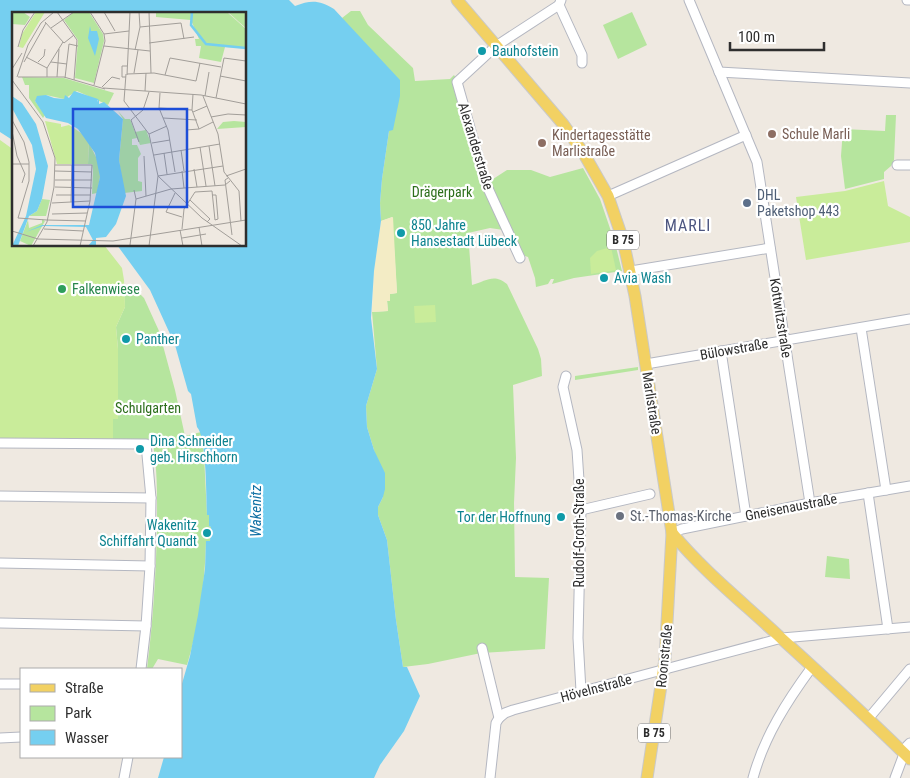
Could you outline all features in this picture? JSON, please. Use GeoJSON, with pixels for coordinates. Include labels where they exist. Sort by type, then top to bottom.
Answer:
{"type":"FeatureCollection","features":[{"type":"Feature","properties":{"kind":"main road","name":"Marlistraße"},"geometry":{"type":"LineString","coordinates":[[456,0],[563,124],[584,154],[608,196],[631,271],[672,534]]}},
{"type":"Feature","properties":{"kind":"main road"},"geometry":{"type":"LineString","coordinates":[[672,534],[714,578],[782,638],[868,719],[908,752]]}},
{"type":"Feature","properties":{"kind":"main road","name":"Roonstraße"},"geometry":{"type":"LineString","coordinates":[[648,778],[664,669],[672,534]]}},
{"type":"Feature","properties":{"kind":"street","name":"Kottwitzstraße"},"geometry":{"type":"LineString","coordinates":[[689,0],[756,162],[810,504]]}},
{"type":"Feature","properties":{"kind":"street"},"geometry":{"type":"LineString","coordinates":[[496,46],[560,3],[582,55],[582,63]]}},
{"type":"Feature","properties":{"kind":"street","name":"Alexanderstraße"},"geometry":{"type":"LineString","coordinates":[[496,46],[457,82],[486,184],[520,258]]}},
{"type":"Feature","properties":{"kind":"street"},"geometry":{"type":"LineString","coordinates":[[720,72],[910,83]]}},
{"type":"Feature","properties":{"kind":"street"},"geometry":{"type":"LineString","coordinates":[[608,196],[746,135]]}},
{"type":"Feature","properties":{"kind":"street"},"geometry":{"type":"LineString","coordinates":[[897,166],[910,165]]}},
{"type":"Feature","properties":{"kind":"street"},"geometry":{"type":"LineString","coordinates":[[631,271],[770,248]]}},
{"type":"Feature","properties":{"kind":"street","name":"Bülowstraße"},"geometry":{"type":"LineString","coordinates":[[646,364],[910,319]]}},
{"type":"Feature","properties":{"kind":"street"},"geometry":{"type":"LineString","coordinates":[[861,328],[886,490]]}},
{"type":"Feature","properties":{"kind":"street"},"geometry":{"type":"LineString","coordinates":[[722,351],[746,516]]}},
{"type":"Feature","properties":{"kind":"street","name":"Rudolf-Groth-Straße"},"geometry":{"type":"LineString","coordinates":[[566,376],[563,387],[577,450],[581,510],[578,638],[581,691]]}},
{"type":"Feature","properties":{"kind":"street"},"geometry":{"type":"LineString","coordinates":[[0,443],[146,444],[151,498],[150,566],[141,668]]}},
{"type":"Feature","properties":{"kind":"street","name":"Gneisenaustraße"},"geometry":{"type":"LineString","coordinates":[[672,534],[682,529],[746,516],[910,486]]}},
{"type":"Feature","properties":{"kind":"street"},"geometry":{"type":"LineString","coordinates":[[868,493],[888,629]]}},
{"type":"Feature","properties":{"kind":"street"},"geometry":{"type":"LineString","coordinates":[[581,510],[650,494]]}},
{"type":"Feature","properties":{"kind":"street"},"geometry":{"type":"LineString","coordinates":[[0,496],[151,498]]}},
{"type":"Feature","properties":{"kind":"street"},"geometry":{"type":"LineString","coordinates":[[0,563],[150,566]]}},
{"type":"Feature","properties":{"kind":"street"},"geometry":{"type":"LineString","coordinates":[[0,623],[146,626]]}},
{"type":"Feature","properties":{"kind":"street","name":"Hövelnstraße"},"geometry":{"type":"LineString","coordinates":[[499,718],[513,710],[782,638],[910,627]]}},
{"type":"Feature","properties":{"kind":"street"},"geometry":{"type":"LineString","coordinates":[[482,648],[499,718],[496,723],[490,778]]}},
{"type":"Feature","properties":{"kind":"street"},"geometry":{"type":"LineString","coordinates":[[753,778],[775,724],[812,667]]}},
{"type":"Feature","properties":{"kind":"street"},"geometry":{"type":"LineString","coordinates":[[868,719],[910,669]]}},
{"type":"Feature","properties":{"kind":"street"},"geometry":{"type":"LineString","coordinates":[[0,684],[20,684]]}},
{"type":"Feature","properties":{"kind":"street"},"geometry":{"type":"LineString","coordinates":[[0,738],[20,737]]}},
{"type":"Feature","properties":{"kind":"street"},"geometry":{"type":"LineString","coordinates":[[895,778],[908,752]]}},
{"type":"Feature","properties":{"kind":"street"},"geometry":{"type":"LineString","coordinates":[[124,778],[128,758]]}},
{"type":"Feature","properties":{"kind":"green space","name":"Drägerpark"},"geometry":{"type":"Polygon","coordinates":[[[351,11],[360,11],[368,25],[413,68],[415,81],[450,79],[454,75],[460,85],[490,181],[507,170],[531,170],[550,177],[583,168],[600,199],[615,243],[622,271],[574,278],[552,284],[554,279],[551,279],[548,284],[536,287],[528,257],[525,256],[510,231],[490,228],[468,233],[472,285],[494,278],[507,284],[541,359],[542,376],[513,385],[516,458],[514,503],[515,577],[549,578],[545,649],[481,653],[403,667],[387,540],[378,515],[378,507],[383,497],[374,450],[367,427],[366,406],[377,369],[372,312],[388,311],[387,300],[390,294],[397,293],[392,217],[381,221],[380,203],[389,131],[342,18],[351,11]]]}},
{"type":"Feature","properties":{"kind":"green space"},"geometry":{"type":"Polygon","coordinates":[[[632,12],[647,45],[618,59],[603,25],[632,12]]]}},
{"type":"Feature","properties":{"kind":"green space"},"geometry":{"type":"Polygon","coordinates":[[[886,115],[896,115],[894,160],[891,166],[884,172],[884,179],[845,189],[841,156],[843,129],[885,131],[886,115]]]}},
{"type":"Feature","properties":{"kind":"green space","name":"Falkenwiese"},"geometry":{"type":"Polygon","coordinates":[[[0,140],[12,149],[12,246],[105,246],[122,268],[125,307],[116,327],[118,349],[118,419],[113,419],[113,439],[0,438],[0,140]]]}},
{"type":"Feature","properties":{"kind":"green space"},"geometry":{"type":"Polygon","coordinates":[[[884,181],[888,206],[910,217],[910,242],[806,260],[796,197],[845,191],[884,181]]]}},
{"type":"Feature","properties":{"kind":"green space"},"geometry":{"type":"Polygon","coordinates":[[[611,247],[616,270],[591,274],[590,258],[597,251],[611,247]]]}},
{"type":"Feature","properties":{"kind":"green space","name":"Schulgarten"},"geometry":{"type":"Polygon","coordinates":[[[134,288],[144,298],[159,331],[185,436],[201,432],[207,515],[209,515],[209,526],[211,527],[210,541],[206,542],[203,589],[198,620],[187,665],[158,659],[153,668],[147,668],[153,616],[157,545],[157,483],[152,439],[113,439],[113,419],[118,418],[118,349],[116,327],[125,307],[124,292],[134,288]]]}},
{"type":"Feature","properties":{"kind":"green space"},"geometry":{"type":"Polygon","coordinates":[[[435,305],[436,322],[415,323],[414,306],[435,305]]]}},
{"type":"Feature","properties":{"kind":"green space"},"geometry":{"type":"Polygon","coordinates":[[[638,367],[638,370],[575,380],[575,376],[638,367]]]}},
{"type":"Feature","properties":{"kind":"green space"},"geometry":{"type":"Polygon","coordinates":[[[827,556],[849,559],[850,579],[825,577],[827,556]]]}},
{"type":"Feature","properties":{"kind":"sand"},"geometry":{"type":"Polygon","coordinates":[[[393,217],[397,293],[390,294],[390,301],[387,301],[388,311],[372,312],[374,271],[381,221],[393,217]]]}},
{"type":"Feature","properties":{"kind":"water","name":"Wakenitz"},"geometry":{"type":"Polygon","coordinates":[[[0,0],[289,0],[295,6],[310,2],[324,4],[334,9],[400,80],[400,96],[393,130],[389,131],[382,179],[381,221],[374,271],[371,318],[377,369],[366,406],[367,427],[374,450],[385,473],[385,489],[378,507],[378,515],[387,540],[403,667],[407,667],[420,696],[404,731],[380,765],[374,778],[158,778],[164,758],[182,758],[182,684],[190,656],[198,615],[205,569],[206,541],[210,541],[211,527],[209,526],[209,515],[207,515],[203,443],[197,427],[191,394],[188,391],[175,345],[150,290],[118,246],[246,246],[246,12],[12,12],[12,140],[0,132],[0,0]]]}},
{"type":"Feature","properties":{"kind":"place","name":"Bauhofstein"},"geometry":{"type":"Point","coordinates":[482,51]}},
{"type":"Feature","properties":{"kind":"place","name":"Schule Marli"},"geometry":{"type":"Point","coordinates":[772,134]}},
{"type":"Feature","properties":{"kind":"place","name":"Kindertagesstätte Marlistraße"},"geometry":{"type":"Point","coordinates":[542,143]}},
{"type":"Feature","properties":{"kind":"place","name":"DHL Paketshop 443"},"geometry":{"type":"Point","coordinates":[747,203]}},
{"type":"Feature","properties":{"kind":"place","name":"850 Jahre Hansestadt Lübeck"},"geometry":{"type":"Point","coordinates":[401,233]}},
{"type":"Feature","properties":{"kind":"place","name":"Avia Wash"},"geometry":{"type":"Point","coordinates":[604,278]}},
{"type":"Feature","properties":{"kind":"place","name":"Falkenwiese"},"geometry":{"type":"Point","coordinates":[62,289]}},
{"type":"Feature","properties":{"kind":"place","name":"Panther"},"geometry":{"type":"Point","coordinates":[126,339]}},
{"type":"Feature","properties":{"kind":"place","name":"Dina Schneider geb. Hirschhorn"},"geometry":{"type":"Point","coordinates":[140,449]}},
{"type":"Feature","properties":{"kind":"place","name":"St.-Thomas-Kirche"},"geometry":{"type":"Point","coordinates":[620,516]}},
{"type":"Feature","properties":{"kind":"place","name":"Tor der Hoffnung"},"geometry":{"type":"Point","coordinates":[561,517]}},
{"type":"Feature","properties":{"kind":"place","name":"Wakenitz Schiffahrt Quandt"},"geometry":{"type":"Point","coordinates":[207,533]}},
{"type":"Feature","properties":{"kind":"district","name":"MARLI"},"geometry":{"type":"Point","coordinates":[688,225]}}]}
